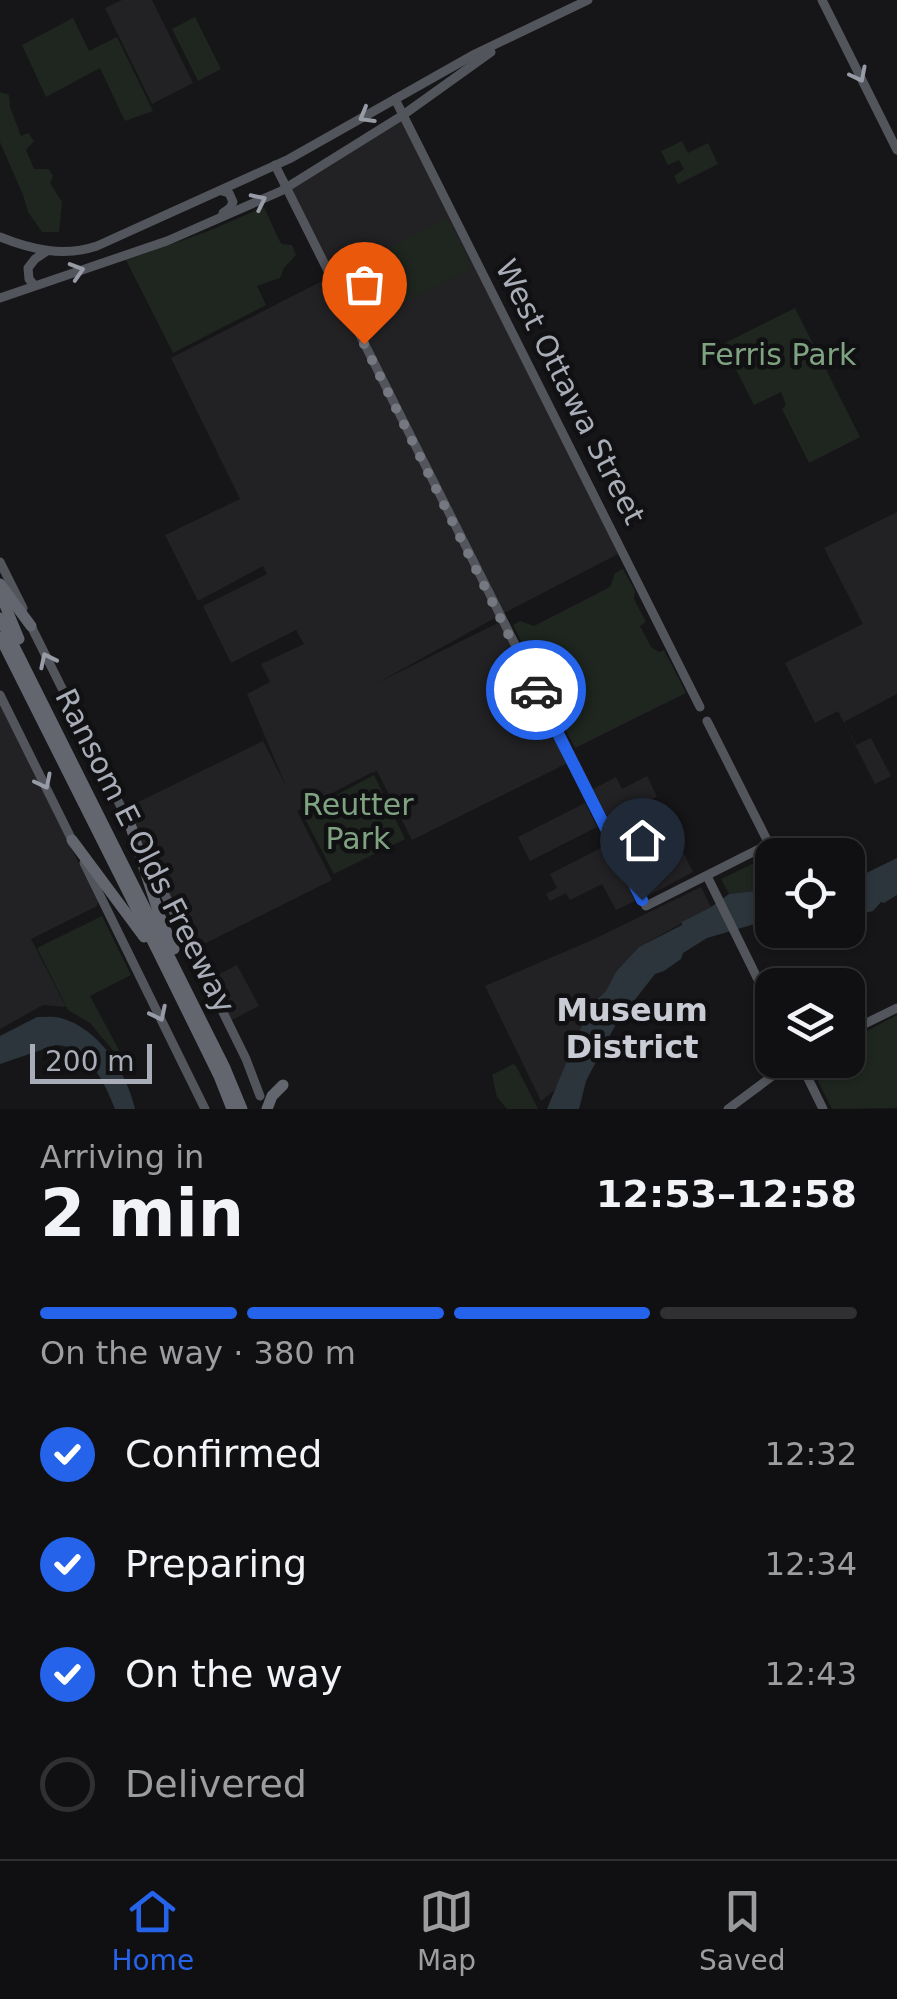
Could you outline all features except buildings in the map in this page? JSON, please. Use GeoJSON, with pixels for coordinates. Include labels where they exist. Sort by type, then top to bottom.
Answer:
{"type":"FeatureCollection","features":[{"type":"Feature","properties":{"kind":"highway"},"geometry":{"type":"LineString","coordinates":[[0,584],[31,626]]}},
{"type":"Feature","properties":{"kind":"highway"},"geometry":{"type":"LineString","coordinates":[[0,593],[74,767]]}},
{"type":"Feature","properties":{"kind":"highway","name":"Ransom E Olds Freeway"},"geometry":{"type":"LineString","coordinates":[[0,618],[223,1074]]}},
{"type":"Feature","properties":{"kind":"highway","name":"Ransom E Olds Freeway"},"geometry":{"type":"LineString","coordinates":[[0,637],[190,1016],[242,1109]]}},
{"type":"Feature","properties":{"kind":"highway"},"geometry":{"type":"LineString","coordinates":[[0,656],[71,780]]}},
{"type":"Feature","properties":{"kind":"highway"},"geometry":{"type":"LineString","coordinates":[[130,824],[163,925],[223,1074],[230,1109]]}},
{"type":"Feature","properties":{"kind":"highway"},"geometry":{"type":"LineString","coordinates":[[72,840],[143,936],[190,1016]]}},
{"type":"Feature","properties":{"kind":"highway"},"geometry":{"type":"LineString","coordinates":[[265,1109],[283,1085]]}},
{"type":"Feature","properties":{"kind":"highway"},"geometry":{"type":"LineString","coordinates":[[260,1096],[265,1109]]}},
{"type":"Feature","properties":{"kind":"main road"},"geometry":{"type":"LineString","coordinates":[[0,237],[47,251],[98,246],[276,165],[453,67],[588,0]]}},
{"type":"Feature","properties":{"kind":"main road"},"geometry":{"type":"LineString","coordinates":[[822,0],[897,150]]}},
{"type":"Feature","properties":{"kind":"main road"},"geometry":{"type":"LineString","coordinates":[[0,298],[167,240],[286,187],[404,116],[519,34]]}},
{"type":"Feature","properties":{"kind":"main road"},"geometry":{"type":"LineString","coordinates":[[428,97],[422,90],[453,67]]}},
{"type":"Feature","properties":{"kind":"main road","name":"West Ottawa Street"},"geometry":{"type":"LineString","coordinates":[[395,99],[700,707]]}},
{"type":"Feature","properties":{"kind":"main road"},"geometry":{"type":"LineString","coordinates":[[299,180],[343,150],[344,143],[336,133]]}},
{"type":"Feature","properties":{"kind":"main road"},"geometry":{"type":"LineString","coordinates":[[276,165],[646,906],[768,844],[707,721]]}},
{"type":"Feature","properties":{"kind":"main road"},"geometry":{"type":"LineString","coordinates":[[167,240],[230,208],[232,196],[222,191]]}},
{"type":"Feature","properties":{"kind":"main road"},"geometry":{"type":"LineString","coordinates":[[34,285],[28,268],[47,251]]}},
{"type":"Feature","properties":{"kind":"main road"},"geometry":{"type":"LineString","coordinates":[[0,562],[251,1069],[260,1096]]}},
{"type":"Feature","properties":{"kind":"main road"},"geometry":{"type":"LineString","coordinates":[[0,695],[205,1109]]}},
{"type":"Feature","properties":{"kind":"main road"},"geometry":{"type":"LineString","coordinates":[[707,876],[755,973]]}},
{"type":"Feature","properties":{"kind":"main road"},"geometry":{"type":"LineString","coordinates":[[865,1024],[897,1008]]}},
{"type":"Feature","properties":{"kind":"main road"},"geometry":{"type":"LineString","coordinates":[[728,1109],[771,1078]]}},
{"type":"Feature","properties":{"kind":"main road"},"geometry":{"type":"LineString","coordinates":[[806,1078],[823,1109]]}},
{"type":"Feature","properties":{"kind":"shaded area"},"geometry":{"type":"Polygon","coordinates":[[[122,0],[152,0],[193,83],[152,104],[105,8],[122,0]]]}},
{"type":"Feature","properties":{"kind":"shaded area"},"geometry":{"type":"Polygon","coordinates":[[[403,115],[592,491],[618,554],[377,683],[502,621],[572,761],[412,840],[377,771],[371,773],[297,811],[332,880],[192,950],[122,810],[263,741],[286,786],[247,694],[270,682],[261,664],[304,644],[296,630],[231,663],[203,606],[267,574],[263,566],[198,601],[165,535],[240,499],[171,358],[330,277],[286,187],[403,115]]]}},
{"type":"Feature","properties":{"kind":"shaded area"},"geometry":{"type":"Polygon","coordinates":[[[897,512],[897,694],[844,722],[856,745],[871,738],[891,776],[875,784],[838,711],[815,723],[785,663],[863,624],[824,548],[897,512]]]}},
{"type":"Feature","properties":{"kind":"shaded area"},"geometry":{"type":"Polygon","coordinates":[[[0,704],[98,902],[97,906],[31,939],[66,1007],[43,1005],[0,1029],[0,704]]]}},
{"type":"Feature","properties":{"kind":"shaded area"},"geometry":{"type":"Polygon","coordinates":[[[647,776],[657,797],[610,822],[593,789],[616,777],[622,789],[647,776]]]}},
{"type":"Feature","properties":{"kind":"shaded area"},"geometry":{"type":"Polygon","coordinates":[[[585,803],[597,827],[530,861],[518,837],[585,803]]]}},
{"type":"Feature","properties":{"kind":"shaded area"},"geometry":{"type":"Polygon","coordinates":[[[665,816],[693,872],[648,896],[619,840],[665,816]]]}},
{"type":"Feature","properties":{"kind":"shaded area"},"geometry":{"type":"Polygon","coordinates":[[[607,845],[635,901],[616,910],[602,884],[570,900],[566,893],[550,901],[546,894],[557,888],[550,874],[607,845]]]}},
{"type":"Feature","properties":{"kind":"shaded area"},"geometry":{"type":"Polygon","coordinates":[[[897,858],[897,895],[865,913],[865,874],[897,858]]]}},
{"type":"Feature","properties":{"kind":"shaded area"},"geometry":{"type":"Polygon","coordinates":[[[701,887],[711,907],[639,947],[590,1006],[556,1089],[541,1101],[485,986],[701,887]]]}},
{"type":"Feature","properties":{"kind":"shaded area"},"geometry":{"type":"Polygon","coordinates":[[[755,891],[755,924],[707,938],[655,974],[616,1024],[586,1081],[579,1109],[547,1109],[590,1006],[606,991],[616,972],[639,947],[729,894],[755,891]]]}},
{"type":"Feature","properties":{"kind":"shaded area"},"geometry":{"type":"Polygon","coordinates":[[[237,965],[259,1006],[230,1021],[208,980],[237,965]]]}},
{"type":"Feature","properties":{"kind":"shaded area"},"geometry":{"type":"Polygon","coordinates":[[[37,1017],[58,1017],[99,1042],[126,1081],[135,1109],[115,1109],[93,1067],[67,1047],[56,1045],[0,1064],[0,1036],[37,1017]]]}},
{"type":"Feature","properties":{"kind":"green space"},"geometry":{"type":"Polygon","coordinates":[[[195,17],[221,69],[198,81],[172,29],[195,17]]]}},
{"type":"Feature","properties":{"kind":"green space"},"geometry":{"type":"Polygon","coordinates":[[[73,18],[89,51],[117,37],[153,111],[125,121],[100,68],[46,97],[22,45],[73,18]]]}},
{"type":"Feature","properties":{"kind":"green space"},"geometry":{"type":"Polygon","coordinates":[[[0,92],[9,95],[21,136],[28,133],[34,141],[26,150],[34,169],[49,169],[53,176],[50,183],[62,202],[59,232],[42,232],[28,212],[0,142],[0,92]]]}},
{"type":"Feature","properties":{"kind":"green space"},"geometry":{"type":"Polygon","coordinates":[[[682,141],[688,153],[708,143],[718,164],[678,184],[674,176],[684,169],[679,160],[668,165],[661,151],[682,141]]]}},
{"type":"Feature","properties":{"kind":"green space"},"geometry":{"type":"Polygon","coordinates":[[[264,207],[279,240],[292,245],[296,255],[280,278],[257,286],[266,305],[173,353],[126,260],[264,207]]]}},
{"type":"Feature","properties":{"kind":"green space"},"geometry":{"type":"Polygon","coordinates":[[[444,220],[450,223],[472,268],[361,324],[339,278],[341,272],[444,220]]]}},
{"type":"Feature","properties":{"kind":"green space","name":"Ferris Park"},"geometry":{"type":"Polygon","coordinates":[[[795,308],[860,437],[809,463],[782,409],[786,405],[781,392],[754,405],[723,344],[795,308]]]}},
{"type":"Feature","properties":{"kind":"green space"},"geometry":{"type":"Polygon","coordinates":[[[623,569],[646,622],[640,626],[651,647],[659,652],[664,650],[686,693],[575,748],[513,625],[520,621],[534,626],[610,587],[615,573],[623,569]]]}},
{"type":"Feature","properties":{"kind":"green space","name":"Reutter Park"},"geometry":{"type":"Polygon","coordinates":[[[374,775],[405,839],[334,874],[302,813],[374,775]]]}},
{"type":"Feature","properties":{"kind":"green space"},"geometry":{"type":"Polygon","coordinates":[[[755,863],[755,891],[729,894],[721,879],[755,863]]]}},
{"type":"Feature","properties":{"kind":"green space"},"geometry":{"type":"Polygon","coordinates":[[[102,916],[131,975],[90,996],[127,1065],[123,1067],[90,1023],[68,1010],[37,948],[102,916]]]}},
{"type":"Feature","properties":{"kind":"green space"},"geometry":{"type":"Polygon","coordinates":[[[897,1015],[897,1108],[832,1109],[816,1078],[865,1078],[865,1032],[897,1015]]]}},
{"type":"Feature","properties":{"kind":"green space"},"geometry":{"type":"Polygon","coordinates":[[[513,1064],[538,1109],[507,1109],[497,1097],[492,1075],[513,1064]]]}},
{"type":"Feature","properties":{"kind":"way so far"},"geometry":{"type":"LineString","coordinates":[[364,344],[536,690]]}},
{"type":"Feature","properties":{"kind":"district","name":"Museum District"},"geometry":{"type":"Point","coordinates":[632,1028]}},
{"type":"Feature","properties":{"kind":"route"},"geometry":{"type":"LineString","coordinates":[[536,690],[642,900]]}}]}
